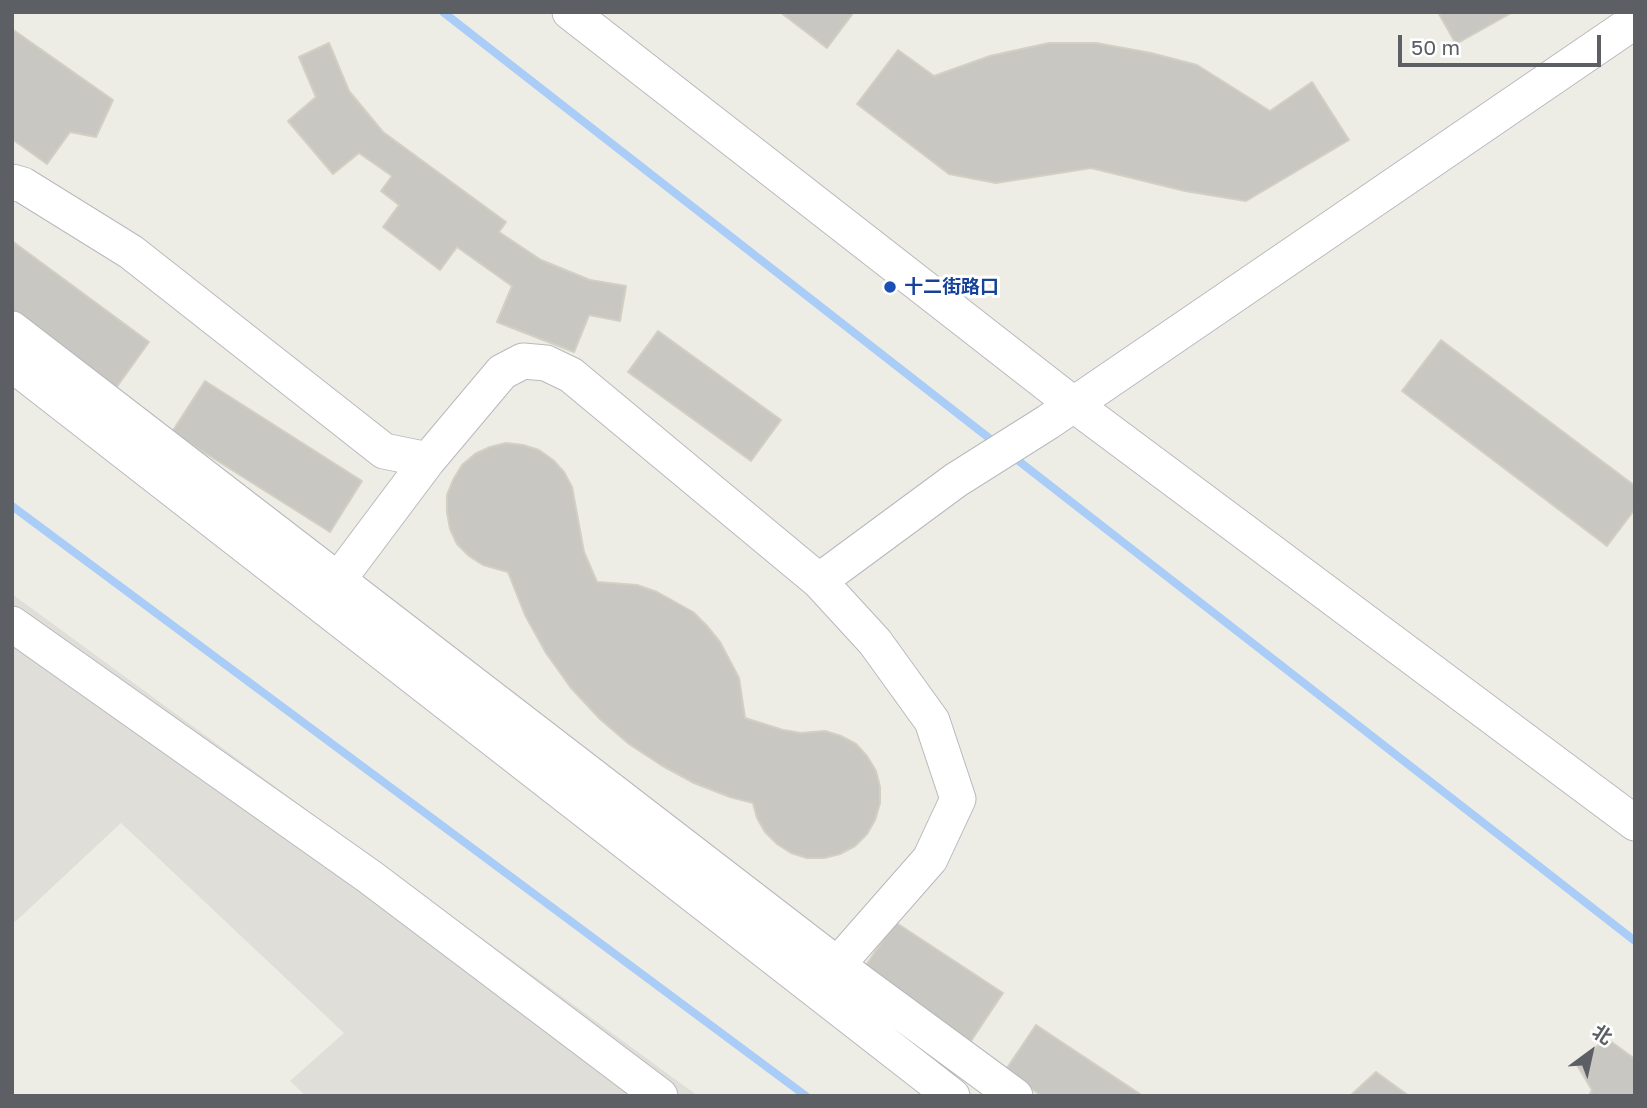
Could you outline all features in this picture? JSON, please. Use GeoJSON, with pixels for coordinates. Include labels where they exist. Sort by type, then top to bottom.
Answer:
{"type":"FeatureCollection","features":[{"type":"Feature","properties":{"kind":"street"},"geometry":{"type":"LineString","coordinates":[[570,12],[1060,413],[1635,823]]}},
{"type":"Feature","properties":{"kind":"street"},"geometry":{"type":"LineString","coordinates":[[820,581],[956,480],[1060,413],[1635,22]]}},
{"type":"Feature","properties":{"kind":"street"},"geometry":{"type":"LineString","coordinates":[[12,181],[23,185],[131,252],[384,451],[428,460]]}},
{"type":"Feature","properties":{"kind":"street"},"geometry":{"type":"LineString","coordinates":[[12,329],[837,965],[1016,1096]]}},
{"type":"Feature","properties":{"kind":"street"},"geometry":{"type":"LineString","coordinates":[[338,580],[428,460],[502,372],[523,361],[546,363],[571,375],[820,581],[875,642],[932,721],[958,799],[930,859],[837,965]]}},
{"type":"Feature","properties":{"kind":"street"},"geometry":{"type":"LineString","coordinates":[[12,364],[952,1096]]}},
{"type":"Feature","properties":{"kind":"street"},"geometry":{"type":"LineString","coordinates":[[12,624],[370,877],[660,1096]]}},
{"type":"Feature","properties":{"kind":"shaded area"},"geometry":{"type":"Polygon","coordinates":[[[12,594],[698,1096],[306,1096],[290,1081],[344,1033],[121,823],[15,922],[12,920],[12,594]]]}},
{"type":"Feature","properties":{"kind":"building"},"geometry":{"type":"Polygon","coordinates":[[[780,12],[854,12],[827,48],[780,12]]]}},
{"type":"Feature","properties":{"kind":"building"},"geometry":{"type":"Polygon","coordinates":[[[1438,12],[1513,12],[1456,44],[1438,12]]]}},
{"type":"Feature","properties":{"kind":"building"},"geometry":{"type":"Polygon","coordinates":[[[12,29],[113,100],[96,137],[70,132],[47,164],[12,139],[12,29]]]}},
{"type":"Feature","properties":{"kind":"building"},"geometry":{"type":"Polygon","coordinates":[[[329,43],[349,91],[383,132],[506,222],[499,232],[541,260],[590,280],[626,286],[620,321],[589,315],[574,352],[497,322],[512,286],[457,247],[440,270],[383,227],[399,205],[381,191],[392,176],[359,153],[333,174],[288,121],[316,97],[299,57],[329,43]]]}},
{"type":"Feature","properties":{"kind":"building"},"geometry":{"type":"Polygon","coordinates":[[[1049,43],[1096,43],[1197,65],[1270,111],[1312,82],[1349,140],[1246,201],[1185,191],[1091,168],[996,183],[949,174],[857,104],[898,50],[934,76],[990,56],[1049,43]]]}},
{"type":"Feature","properties":{"kind":"building"},"geometry":{"type":"Polygon","coordinates":[[[12,241],[149,342],[116,388],[12,311],[12,241]]]}},
{"type":"Feature","properties":{"kind":"building"},"geometry":{"type":"Polygon","coordinates":[[[658,331],[781,420],[751,461],[628,372],[658,331]]]}},
{"type":"Feature","properties":{"kind":"building"},"geometry":{"type":"Polygon","coordinates":[[[1441,340],[1635,486],[1635,509],[1607,546],[1402,391],[1441,340]]]}},
{"type":"Feature","properties":{"kind":"building"},"geometry":{"type":"Polygon","coordinates":[[[205,381],[362,481],[330,532],[172,432],[205,381]]]}},
{"type":"Feature","properties":{"kind":"building"},"geometry":{"type":"Polygon","coordinates":[[[506,443],[539,450],[564,472],[572,487],[584,552],[597,582],[637,585],[657,592],[693,612],[707,626],[720,642],[739,678],[745,718],[801,733],[825,731],[856,744],[867,756],[876,771],[880,803],[867,834],[855,846],[824,858],[807,858],[791,853],[765,832],[753,803],[694,783],[661,765],[629,744],[600,719],[571,688],[546,653],[525,615],[508,572],[483,565],[469,556],[457,544],[450,529],[447,495],[462,465],[475,454],[506,443]]]}},
{"type":"Feature","properties":{"kind":"building"},"geometry":{"type":"Polygon","coordinates":[[[895,922],[1003,993],[967,1047],[859,976],[895,922]]]}},
{"type":"Feature","properties":{"kind":"building"},"geometry":{"type":"Polygon","coordinates":[[[1036,1025],[1143,1096],[1042,1096],[1005,1071],[1036,1025]]]}},
{"type":"Feature","properties":{"kind":"building"},"geometry":{"type":"Polygon","coordinates":[[[1606,1038],[1635,1059],[1635,1096],[1589,1096],[1592,1090],[1577,1065],[1606,1038]]]}},
{"type":"Feature","properties":{"kind":"building"},"geometry":{"type":"Polygon","coordinates":[[[1376,1072],[1409,1096],[1350,1096],[1376,1072]]]}},
{"type":"Feature","properties":{"kind":"waterway"},"geometry":{"type":"LineString","coordinates":[[443,12],[998,445]]}},
{"type":"Feature","properties":{"kind":"waterway"},"geometry":{"type":"LineString","coordinates":[[1011,455],[1635,941]]}},
{"type":"Feature","properties":{"kind":"waterway"},"geometry":{"type":"LineString","coordinates":[[12,506],[806,1096]]}},
{"type":"Feature","properties":{"kind":"place","name":"十二街路口"},"geometry":{"type":"Point","coordinates":[890,287]}}]}
